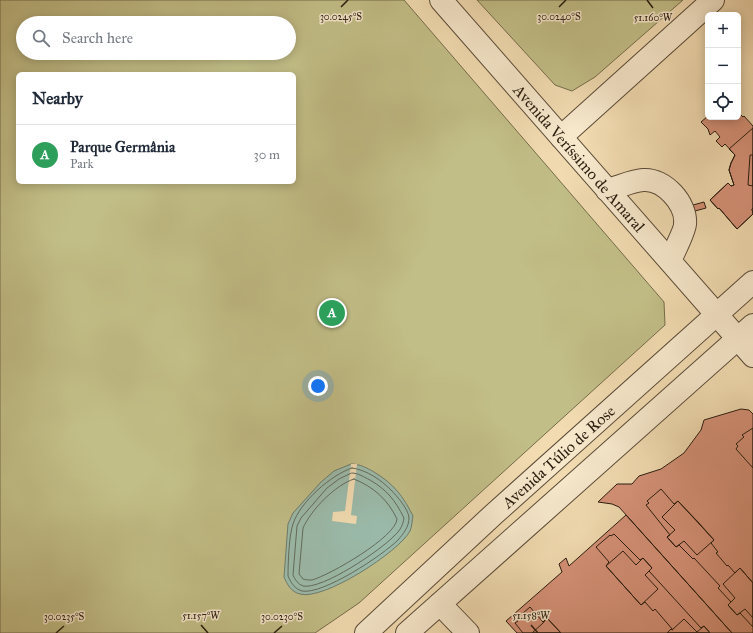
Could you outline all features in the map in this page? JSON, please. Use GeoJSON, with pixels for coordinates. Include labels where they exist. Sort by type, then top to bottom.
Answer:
{"type":"FeatureCollection","features":[{"type":"Feature","properties":{"kind":"street","name":"Avenida Veríssimo de Amaral"},"geometry":{"type":"LineString","coordinates":[[441,0],[717,315],[745,332],[753,356]]}},
{"type":"Feature","properties":{"kind":"street"},"geometry":{"type":"LineString","coordinates":[[561,137],[713,0]]}},
{"type":"Feature","properties":{"kind":"street"},"geometry":{"type":"LineString","coordinates":[[607,190],[643,180],[653,180],[672,192],[683,207],[685,225],[670,262]]}},
{"type":"Feature","properties":{"kind":"street","name":"Avenida Túlio de Rose"},"geometry":{"type":"LineString","coordinates":[[366,633],[494,514],[753,282]]}},
{"type":"Feature","properties":{"kind":"street","name":"Avenida Túlio de Rose"},"geometry":{"type":"LineString","coordinates":[[407,633],[745,332]]}},
{"type":"Feature","properties":{"kind":"street"},"geometry":{"type":"LineString","coordinates":[[440,604],[468,633]]}},
{"type":"Feature","properties":{"kind":"shaded area"},"geometry":{"type":"Polygon","coordinates":[[[0,0],[404,0],[664,302],[665,325],[359,603],[315,633],[0,633],[0,0]]]}},
{"type":"Feature","properties":{"kind":"shaded area"},"geometry":{"type":"Polygon","coordinates":[[[477,0],[683,0],[595,77],[572,91],[555,85],[477,0]]]}},
{"type":"Feature","properties":{"kind":"water"},"geometry":{"type":"Polygon","coordinates":[[[351,464],[360,465],[374,472],[387,481],[397,491],[406,502],[413,516],[410,531],[391,551],[360,573],[342,583],[311,594],[297,593],[290,587],[284,577],[288,524],[293,513],[321,482],[334,471],[351,464]]]}},
{"type":"Feature","properties":{"kind":"pier"},"geometry":{"type":"Polygon","coordinates":[[[351,464],[357,464],[351,515],[357,516],[356,524],[332,521],[333,512],[345,511],[351,464]]]}},
{"type":"Feature","properties":{"kind":"building"},"geometry":{"type":"Polygon","coordinates":[[[741,115],[743,117],[744,116],[753,126],[753,214],[737,229],[710,200],[728,183],[731,186],[734,185],[729,170],[735,155],[725,144],[722,147],[716,141],[720,137],[715,131],[710,135],[708,129],[701,122],[705,119],[705,120],[741,120],[741,115]]]}},
{"type":"Feature","properties":{"kind":"building"},"geometry":{"type":"Polygon","coordinates":[[[753,128],[753,214],[737,229],[710,200],[728,183],[731,186],[734,185],[729,170],[735,155],[729,149],[753,128]]]}},
{"type":"Feature","properties":{"kind":"building"},"geometry":{"type":"Polygon","coordinates":[[[750,155],[753,155],[753,186],[748,185],[750,155]]]}},
{"type":"Feature","properties":{"kind":"building"},"geometry":{"type":"Polygon","coordinates":[[[704,202],[706,208],[695,211],[693,205],[704,202]]]}},
{"type":"Feature","properties":{"kind":"building"},"geometry":{"type":"Polygon","coordinates":[[[741,409],[749,410],[753,414],[753,633],[732,633],[619,507],[612,504],[598,502],[617,484],[632,484],[639,476],[661,469],[684,453],[701,430],[704,420],[741,409]]]}},
{"type":"Feature","properties":{"kind":"building"},"geometry":{"type":"Polygon","coordinates":[[[753,428],[753,468],[736,449],[738,446],[736,444],[744,437],[742,435],[753,428]]]}},
{"type":"Feature","properties":{"kind":"building"},"geometry":{"type":"Polygon","coordinates":[[[661,489],[674,504],[678,501],[714,540],[711,543],[718,552],[716,553],[727,566],[728,565],[735,573],[740,568],[753,583],[753,627],[740,613],[737,615],[728,605],[731,602],[718,588],[720,586],[694,558],[693,559],[679,545],[676,547],[667,537],[670,535],[646,505],[649,503],[647,501],[661,489]]]}},
{"type":"Feature","properties":{"kind":"building"},"geometry":{"type":"Polygon","coordinates":[[[678,501],[714,540],[697,555],[684,541],[676,547],[667,537],[675,530],[662,517],[678,501]]]}},
{"type":"Feature","properties":{"kind":"building"},"geometry":{"type":"Polygon","coordinates":[[[626,515],[732,633],[517,633],[506,621],[562,572],[559,564],[566,558],[569,566],[626,515]]]}},
{"type":"Feature","properties":{"kind":"building"},"geometry":{"type":"Polygon","coordinates":[[[614,534],[640,560],[643,558],[652,568],[649,571],[701,628],[704,626],[710,633],[667,633],[671,629],[673,630],[655,609],[653,611],[645,602],[641,605],[606,566],[609,562],[596,547],[610,535],[611,536],[614,534]]]}},
{"type":"Feature","properties":{"kind":"building"},"geometry":{"type":"Polygon","coordinates":[[[623,551],[636,565],[643,558],[652,568],[645,575],[658,589],[641,605],[606,566],[623,551]]]}},
{"type":"Feature","properties":{"kind":"building"},"geometry":{"type":"Polygon","coordinates":[[[740,568],[753,583],[753,618],[745,609],[737,615],[728,605],[735,598],[723,584],[740,568]]]}},
{"type":"Feature","properties":{"kind":"building"},"geometry":{"type":"Polygon","coordinates":[[[530,607],[543,622],[547,618],[561,633],[523,633],[515,623],[518,621],[516,619],[530,607]]]}},
{"type":"Feature","properties":{"kind":"building"},"geometry":{"type":"Polygon","coordinates":[[[547,618],[561,633],[532,633],[543,623],[547,618]]]}},
{"type":"Feature","properties":{"kind":"building"},"geometry":{"type":"Polygon","coordinates":[[[684,619],[697,632],[704,626],[710,633],[667,633],[684,619]]]}},
{"type":"Feature","properties":{"kind":"place","name":"Parque Germânia"},"geometry":{"type":"Point","coordinates":[332,313]}}]}
